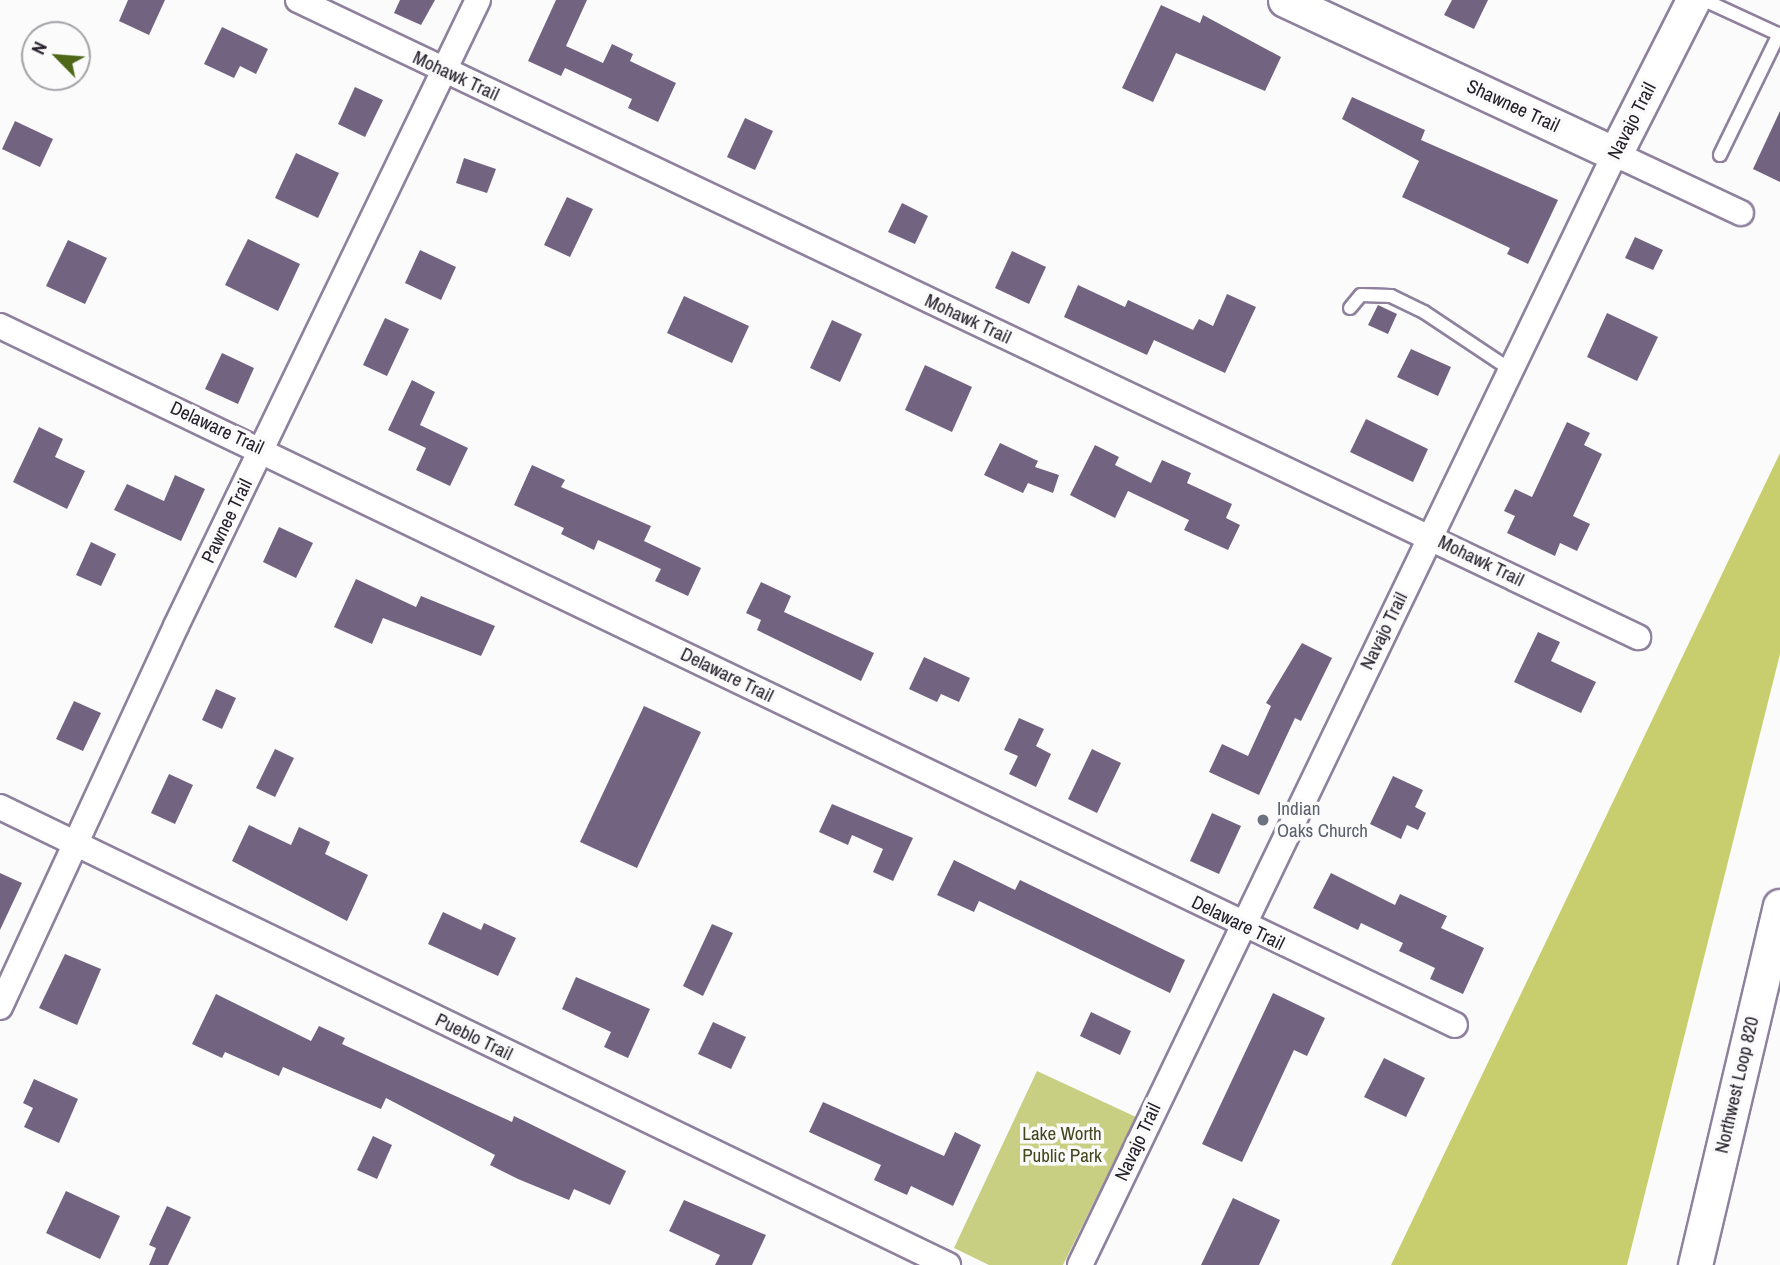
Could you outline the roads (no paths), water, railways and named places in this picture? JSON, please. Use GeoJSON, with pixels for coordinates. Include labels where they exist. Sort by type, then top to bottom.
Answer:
{"type":"FeatureCollection","features":[{"type":"Feature","properties":{"kind":"street","name":"Mohawk Trail"},"geometry":{"type":"LineString","coordinates":[[298,0],[1638,637]]}},
{"type":"Feature","properties":{"kind":"street","name":"Pawnee Trail"},"geometry":{"type":"LineString","coordinates":[[0,1007],[78,845],[176,626],[442,69],[478,0]]}},
{"type":"Feature","properties":{"kind":"street","name":"Shawnee Trail"},"geometry":{"type":"LineString","coordinates":[[1284,0],[1741,213]]}},
{"type":"Feature","properties":{"kind":"street","name":"Navajo Trail"},"geometry":{"type":"LineString","coordinates":[[1080,1265],[1241,925],[1615,154],[1693,0]]}},
{"type":"Feature","properties":{"kind":"street","name":"Delaware Trail"},"geometry":{"type":"LineString","coordinates":[[0,326],[262,449],[1241,925],[1455,1025]]}},
{"type":"Feature","properties":{"kind":"street","name":"Pueblo Trail"},"geometry":{"type":"LineString","coordinates":[[0,807],[948,1265]]}},
{"type":"Feature","properties":{"kind":"street","name":"Northwest Loop 820"},"geometry":{"type":"LineString","coordinates":[[1695,1265],[1780,906]]}},
{"type":"Feature","properties":{"kind":"lane"},"geometry":{"type":"LineString","coordinates":[[1704,0],[1780,34],[1720,155]]}},
{"type":"Feature","properties":{"kind":"lane"},"geometry":{"type":"LineString","coordinates":[[1350,309],[1361,295],[1391,296],[1424,312],[1511,370]]}},
{"type":"Feature","properties":{"kind":"place","name":"Indian Oaks Church"},"geometry":{"type":"Point","coordinates":[1263,820]}},
{"type":"Feature","properties":{"kind":"park label","name":"Lake Worth Public Park"},"geometry":{"type":"Point","coordinates":[1062,1145]}}]}
